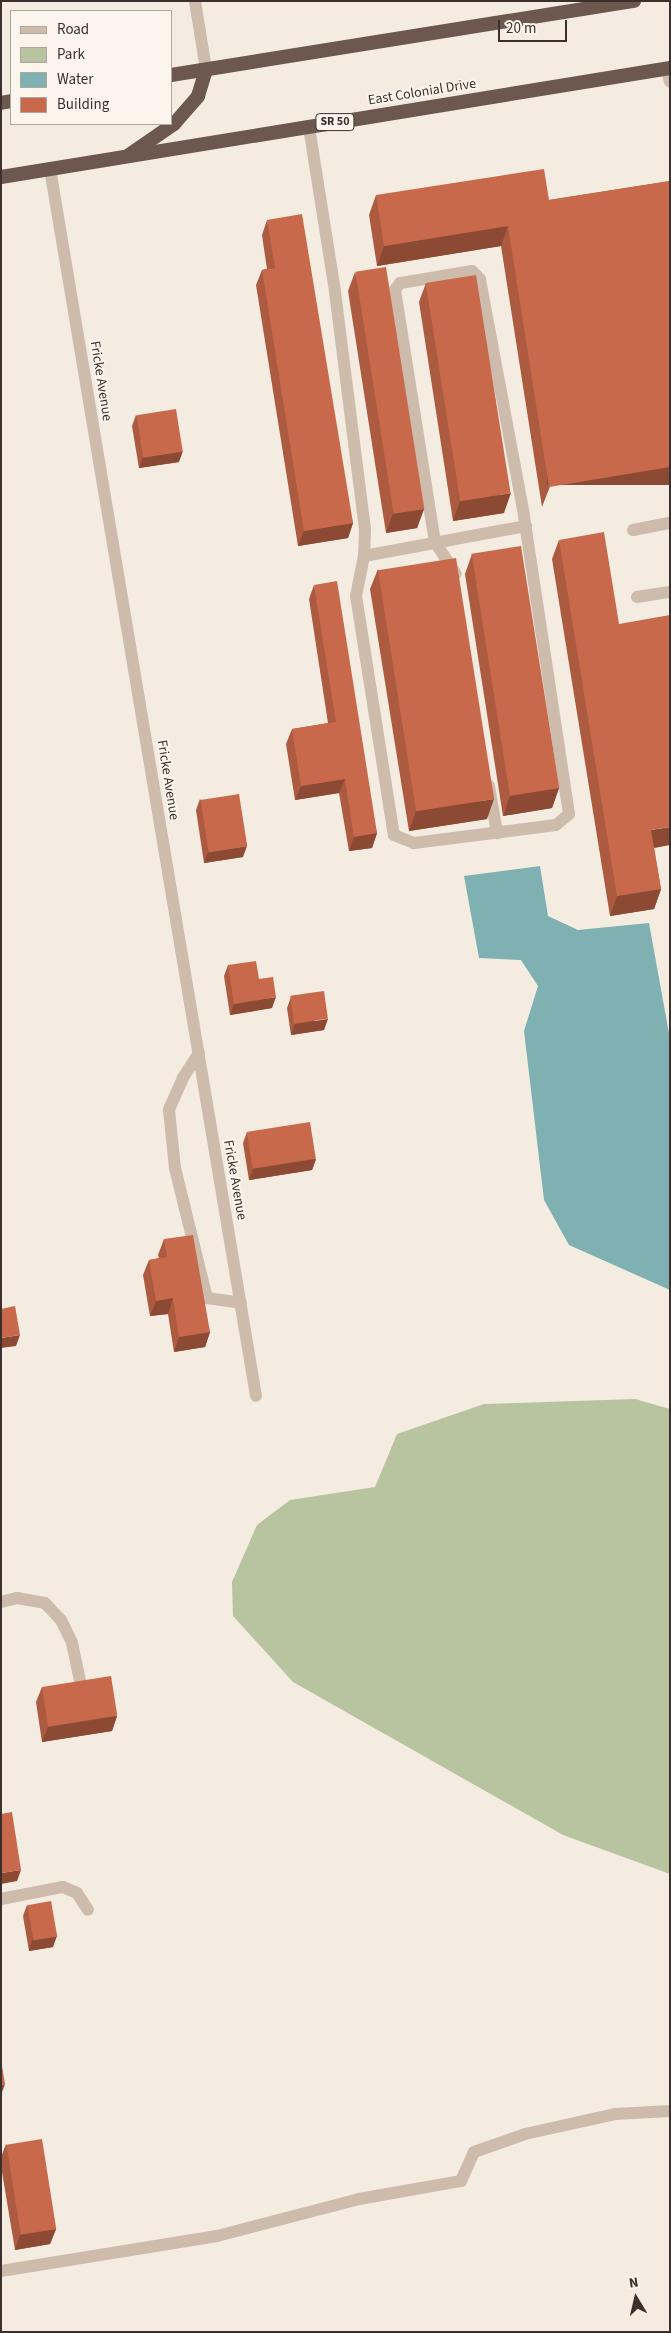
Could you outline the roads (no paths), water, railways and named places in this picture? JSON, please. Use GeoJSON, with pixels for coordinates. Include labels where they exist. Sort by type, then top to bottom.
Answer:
{"type":"FeatureCollection","features":[{"type":"Feature","properties":{"kind":"highway"},"geometry":{"type":"LineString","coordinates":[[172,75],[634,1]]}},
{"type":"Feature","properties":{"kind":"highway","name":"East Colonial Drive"},"geometry":{"type":"LineString","coordinates":[[1,177],[668,68]]}},
{"type":"Feature","properties":{"kind":"highway"},"geometry":{"type":"LineString","coordinates":[[126,157],[174,124],[198,96],[206,70]]}},
{"type":"Feature","properties":{"kind":"street"},"geometry":{"type":"LineString","coordinates":[[195,1],[206,70]]}},
{"type":"Feature","properties":{"kind":"street"},"geometry":{"type":"LineString","coordinates":[[668,68],[670,82]]}},
{"type":"Feature","properties":{"kind":"street"},"geometry":{"type":"LineString","coordinates":[[308,127],[335,292],[364,530],[364,556],[356,596],[394,834],[414,843],[556,825],[569,814],[526,526],[480,278],[472,271],[400,283],[395,290],[435,542],[457,576],[459,585]]}},
{"type":"Feature","properties":{"kind":"street","name":"Fricke Avenue"},"geometry":{"type":"LineString","coordinates":[[50,169],[256,1396]]}},
{"type":"Feature","properties":{"kind":"street"},"geometry":{"type":"LineString","coordinates":[[634,530],[670,523]]}},
{"type":"Feature","properties":{"kind":"street"},"geometry":{"type":"LineString","coordinates":[[364,556],[526,526]]}},
{"type":"Feature","properties":{"kind":"street"},"geometry":{"type":"LineString","coordinates":[[637,597],[670,592]]}},
{"type":"Feature","properties":{"kind":"street"},"geometry":{"type":"LineString","coordinates":[[488,776],[496,833]]}},
{"type":"Feature","properties":{"kind":"street"},"geometry":{"type":"LineString","coordinates":[[199,1053],[183,1078],[169,1110],[176,1168],[207,1298],[241,1303]]}},
{"type":"Feature","properties":{"kind":"street"},"geometry":{"type":"LineString","coordinates":[[1,1602],[17,1598],[46,1603],[62,1620],[72,1643],[80,1680]]}},
{"type":"Feature","properties":{"kind":"street"},"geometry":{"type":"LineString","coordinates":[[1,1899],[63,1888],[77,1893],[88,1910]]}},
{"type":"Feature","properties":{"kind":"street"},"geometry":{"type":"LineString","coordinates":[[1,2271],[201,2240],[359,2199],[461,2181],[474,2152],[525,2134],[615,2114],[670,2111]]}},
{"type":"Feature","properties":{"kind":"water"},"geometry":{"type":"Polygon","coordinates":[[[540,866],[548,916],[578,930],[649,923],[670,1039],[670,1290],[569,1245],[544,1200],[524,1031],[538,986],[521,960],[479,958],[464,876],[540,866]]]}}]}
